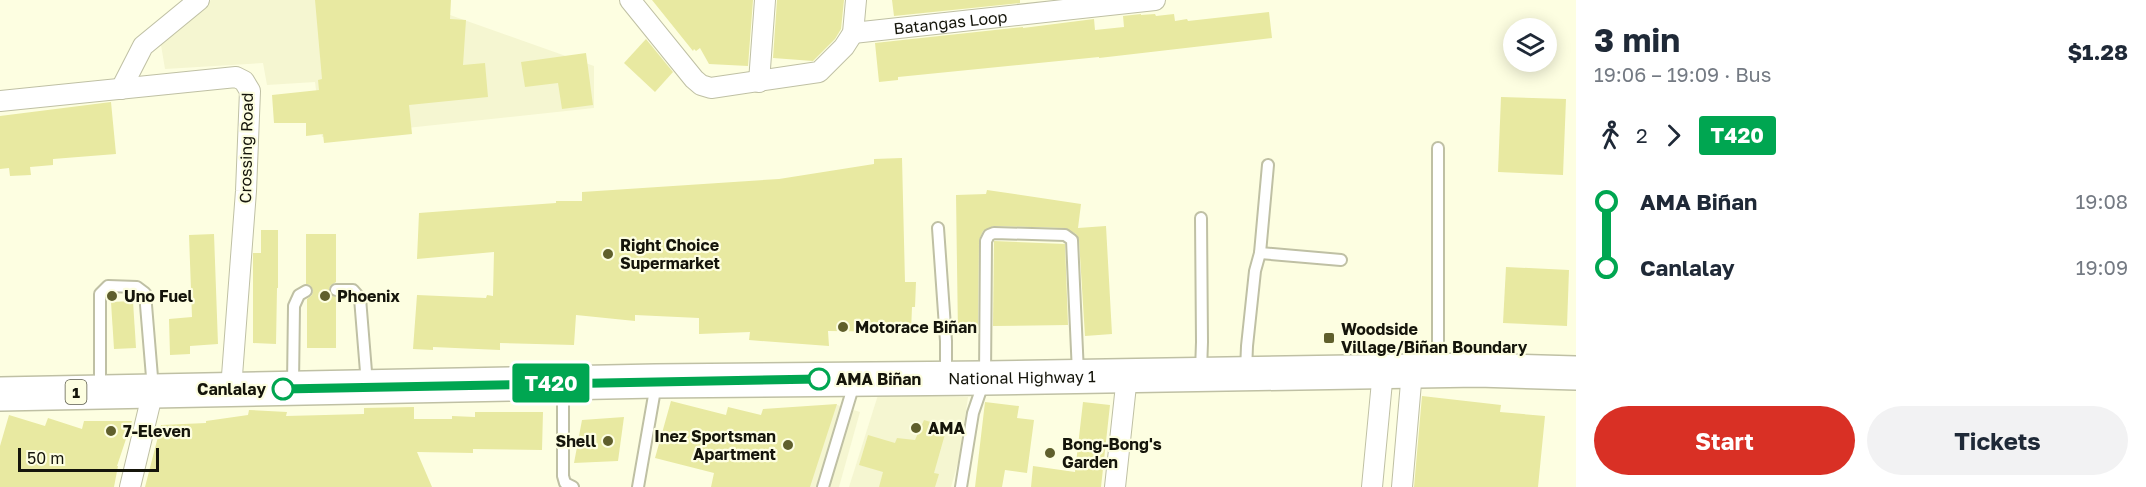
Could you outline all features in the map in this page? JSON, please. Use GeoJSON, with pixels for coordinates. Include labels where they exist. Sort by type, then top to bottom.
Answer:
{"type":"FeatureCollection","features":[{"type":"Feature","properties":{"kind":"highway","name":"National Highway 1"},"geometry":{"type":"LineString","coordinates":[[0,394],[656,381],[1411,371],[1576,373]]}},
{"type":"Feature","properties":{"kind":"street"},"geometry":{"type":"LineString","coordinates":[[121,89],[143,46],[199,0]]}},
{"type":"Feature","properties":{"kind":"street"},"geometry":{"type":"LineString","coordinates":[[630,0],[694,79],[701,85],[711,88],[819,72],[853,33],[856,0]]}},
{"type":"Feature","properties":{"kind":"street"},"geometry":{"type":"LineString","coordinates":[[759,82],[765,0]]}},
{"type":"Feature","properties":{"kind":"street","name":"Batangas Loop"},"geometry":{"type":"LineString","coordinates":[[853,33],[1155,0]]}},
{"type":"Feature","properties":{"kind":"street","name":"Crossing Road"},"geometry":{"type":"LineString","coordinates":[[0,101],[236,77],[244,81],[250,91],[246,191],[231,389]]}},
{"type":"Feature","properties":{"kind":"street"},"geometry":{"type":"LineString","coordinates":[[1372,487],[1411,371]]}},
{"type":"Feature","properties":{"kind":"street"},"geometry":{"type":"LineString","coordinates":[[1402,487],[1411,371]]}},
{"type":"Feature","properties":{"kind":"street"},"geometry":{"type":"LineString","coordinates":[[1115,487],[1127,376]]}},
{"type":"Feature","properties":{"kind":"street"},"geometry":{"type":"LineString","coordinates":[[130,487],[153,391]]}},
{"type":"Feature","properties":{"kind":"lane"},"geometry":{"type":"LineString","coordinates":[[1411,371],[1438,148]]}},
{"type":"Feature","properties":{"kind":"lane"},"geometry":{"type":"LineString","coordinates":[[1246,374],[1250,314],[1255,271],[1260,253],[1268,165]]}},
{"type":"Feature","properties":{"kind":"lane"},"geometry":{"type":"LineString","coordinates":[[1200,375],[1201,218]]}},
{"type":"Feature","properties":{"kind":"lane"},"geometry":{"type":"LineString","coordinates":[[938,228],[946,341],[946,378]]}},
{"type":"Feature","properties":{"kind":"lane"},"geometry":{"type":"LineString","coordinates":[[961,487],[973,413],[986,378],[986,241],[988,235],[994,233],[1065,235],[1072,240],[1078,376]]}},
{"type":"Feature","properties":{"kind":"lane"},"geometry":{"type":"LineString","coordinates":[[1260,253],[1341,260]]}},
{"type":"Feature","properties":{"kind":"lane"},"geometry":{"type":"LineString","coordinates":[[100,392],[99,294],[108,286],[137,287],[146,293],[153,391]]}},
{"type":"Feature","properties":{"kind":"lane"},"geometry":{"type":"LineString","coordinates":[[336,290],[353,290],[360,298],[367,387]]}},
{"type":"Feature","properties":{"kind":"lane"},"geometry":{"type":"LineString","coordinates":[[293,388],[294,306],[299,296],[306,291]]}},
{"type":"Feature","properties":{"kind":"lane"},"geometry":{"type":"LineString","coordinates":[[823,487],[855,379]]}},
{"type":"Feature","properties":{"kind":"lane"},"geometry":{"type":"LineString","coordinates":[[638,487],[656,381]]}},
{"type":"Feature","properties":{"kind":"lane"},"geometry":{"type":"LineString","coordinates":[[563,383],[563,476],[565,483],[573,487]]}},
{"type":"Feature","properties":{"kind":"shaded area"},"geometry":{"type":"Polygon","coordinates":[[[211,0],[419,0],[419,4],[594,66],[594,108],[322,137],[315,82],[267,85],[263,63],[165,69],[160,39],[211,0]]]}},
{"type":"Feature","properties":{"kind":"shaded area","name":"AMA"},"geometry":{"type":"Polygon","coordinates":[[[878,395],[968,397],[959,459],[951,487],[849,487],[878,395]]]}},
{"type":"Feature","properties":{"kind":"shaded area"},"geometry":{"type":"Polygon","coordinates":[[[834,404],[860,412],[839,487],[800,487],[834,404]]]}},
{"type":"Feature","properties":{"kind":"building"},"geometry":{"type":"Polygon","coordinates":[[[315,0],[451,0],[450,19],[466,20],[463,65],[485,63],[488,97],[409,105],[412,134],[324,143],[323,134],[306,136],[306,123],[274,123],[272,95],[319,90],[318,80],[322,79],[315,0]]]}},
{"type":"Feature","properties":{"kind":"building"},"geometry":{"type":"Polygon","coordinates":[[[652,0],[753,0],[748,66],[709,64],[700,48],[693,51],[652,0]]]}},
{"type":"Feature","properties":{"kind":"building"},"geometry":{"type":"Polygon","coordinates":[[[777,0],[844,0],[841,29],[835,39],[813,61],[773,58],[777,0]]]}},
{"type":"Feature","properties":{"kind":"building"},"geometry":{"type":"Polygon","coordinates":[[[892,0],[1020,0],[1020,3],[894,16],[892,0]]]}},
{"type":"Feature","properties":{"kind":"building"},"geometry":{"type":"Polygon","coordinates":[[[1269,12],[1272,38],[1099,58],[898,77],[898,80],[879,82],[875,43],[1094,19],[1095,30],[1124,27],[1123,16],[1141,14],[1155,14],[1156,16],[1174,14],[1175,21],[1187,19],[1188,21],[1269,12]]]}},
{"type":"Feature","properties":{"kind":"building"},"geometry":{"type":"Polygon","coordinates":[[[646,39],[673,72],[655,92],[624,63],[646,39]]]}},
{"type":"Feature","properties":{"kind":"building"},"geometry":{"type":"Polygon","coordinates":[[[586,53],[593,105],[562,109],[558,83],[525,87],[521,62],[586,53]]]}},
{"type":"Feature","properties":{"kind":"building"},"geometry":{"type":"Polygon","coordinates":[[[1501,97],[1566,99],[1563,175],[1498,172],[1501,97]]]}},
{"type":"Feature","properties":{"kind":"building"},"geometry":{"type":"Polygon","coordinates":[[[111,102],[116,154],[53,159],[53,165],[30,167],[31,175],[10,176],[9,168],[0,169],[0,116],[111,102]]]}},
{"type":"Feature","properties":{"kind":"building"},"geometry":{"type":"Polygon","coordinates":[[[902,158],[905,282],[916,282],[911,332],[828,331],[829,346],[749,340],[750,332],[699,334],[699,318],[635,315],[635,321],[576,315],[574,345],[500,343],[500,350],[433,347],[433,350],[413,349],[417,295],[486,298],[487,295],[493,296],[494,252],[417,259],[419,213],[556,203],[556,201],[582,201],[582,192],[779,179],[874,164],[874,159],[902,158]]]}},
{"type":"Feature","properties":{"kind":"building"},"geometry":{"type":"Polygon","coordinates":[[[987,190],[1081,204],[1078,228],[1106,226],[1112,334],[1085,336],[1079,240],[1076,234],[1065,228],[994,226],[983,231],[979,240],[978,334],[958,335],[956,195],[986,194],[987,190]]]}},
{"type":"Feature","properties":{"kind":"building"},"geometry":{"type":"Polygon","coordinates":[[[261,230],[278,230],[276,344],[253,343],[253,253],[261,253],[261,230]]]}},
{"type":"Feature","properties":{"kind":"building"},"geometry":{"type":"Polygon","coordinates":[[[214,234],[218,344],[190,346],[190,354],[170,355],[169,319],[192,317],[189,235],[214,234]]]}},
{"type":"Feature","properties":{"kind":"building"},"geometry":{"type":"Polygon","coordinates":[[[306,234],[336,234],[336,282],[330,286],[329,291],[332,296],[336,297],[336,348],[307,348],[307,299],[312,295],[313,290],[310,285],[306,284],[306,234]]]}},
{"type":"Feature","properties":{"kind":"building"},"geometry":{"type":"Polygon","coordinates":[[[994,241],[1065,244],[1068,325],[993,326],[994,241]]]}},
{"type":"Feature","properties":{"kind":"building"},"geometry":{"type":"Polygon","coordinates":[[[1506,267],[1569,270],[1567,326],[1503,323],[1506,267]]]}},
{"type":"Feature","properties":{"kind":"building"},"geometry":{"type":"Polygon","coordinates":[[[133,301],[136,348],[114,349],[111,302],[133,301]]]}},
{"type":"Feature","properties":{"kind":"building"},"geometry":{"type":"Polygon","coordinates":[[[1422,396],[1501,405],[1500,412],[1545,416],[1538,487],[1414,487],[1422,396]]]}},
{"type":"Feature","properties":{"kind":"building"},"geometry":{"type":"Polygon","coordinates":[[[671,401],[726,415],[728,407],[761,415],[763,409],[837,404],[810,487],[711,487],[714,473],[655,458],[671,401]]]}},
{"type":"Feature","properties":{"kind":"building"},"geometry":{"type":"Polygon","coordinates":[[[985,402],[1019,406],[1017,418],[1034,420],[1027,473],[1005,470],[1002,487],[975,487],[985,402]]]}},
{"type":"Feature","properties":{"kind":"building"},"geometry":{"type":"Polygon","coordinates":[[[1083,402],[1110,405],[1101,487],[1031,487],[1033,466],[1075,472],[1083,402]]]}},
{"type":"Feature","properties":{"kind":"building"},"geometry":{"type":"Polygon","coordinates":[[[414,407],[414,419],[475,417],[475,412],[543,412],[542,450],[473,449],[473,453],[417,452],[432,487],[145,487],[161,425],[206,423],[206,421],[248,415],[249,410],[287,412],[286,416],[364,414],[364,408],[414,407]]]}},
{"type":"Feature","properties":{"kind":"building"},"geometry":{"type":"Polygon","coordinates":[[[9,415],[45,426],[48,418],[82,429],[84,421],[132,421],[117,466],[114,487],[0,487],[0,446],[9,415]]]}},
{"type":"Feature","properties":{"kind":"building"},"geometry":{"type":"Polygon","coordinates":[[[624,417],[618,461],[574,463],[582,420],[624,417]]]}},
{"type":"Feature","properties":{"kind":"building"},"geometry":{"type":"Polygon","coordinates":[[[924,420],[947,427],[934,473],[939,474],[935,487],[879,487],[883,472],[859,465],[868,435],[895,443],[897,438],[915,440],[924,420]]]}},
{"type":"Feature","properties":{"kind":"bus line","name":"T420"},"geometry":{"type":"LineString","coordinates":[[283,389],[819,379]]}},
{"type":"Feature","properties":{"kind":"place","name":"Right Choice Supermarket"},"geometry":{"type":"Point","coordinates":[608,254]}},
{"type":"Feature","properties":{"kind":"place","name":"Uno Fuel"},"geometry":{"type":"Point","coordinates":[112,296]}},
{"type":"Feature","properties":{"kind":"place","name":"Phoenix"},"geometry":{"type":"Point","coordinates":[325,296]}},
{"type":"Feature","properties":{"kind":"place","name":"Motorace Biñan"},"geometry":{"type":"Point","coordinates":[843,327]}},
{"type":"Feature","properties":{"kind":"place","name":"Woodside Village/Biñan Boundary"},"geometry":{"type":"Point","coordinates":[1329,338]}},
{"type":"Feature","properties":{"kind":"place","name":"AMA Biñan"},"geometry":{"type":"Point","coordinates":[819,379]}},
{"type":"Feature","properties":{"kind":"place","name":"Canlalay"},"geometry":{"type":"Point","coordinates":[283,389]}},
{"type":"Feature","properties":{"kind":"place","name":"AMA"},"geometry":{"type":"Point","coordinates":[916,428]}},
{"type":"Feature","properties":{"kind":"place","name":"7-Eleven"},"geometry":{"type":"Point","coordinates":[111,431]}},
{"type":"Feature","properties":{"kind":"place","name":"Shell"},"geometry":{"type":"Point","coordinates":[608,441]}},
{"type":"Feature","properties":{"kind":"place","name":"Inez Sportsman Apartment"},"geometry":{"type":"Point","coordinates":[788,445]}},
{"type":"Feature","properties":{"kind":"place","name":"Bong-Bong's Garden"},"geometry":{"type":"Point","coordinates":[1050,453]}}]}
